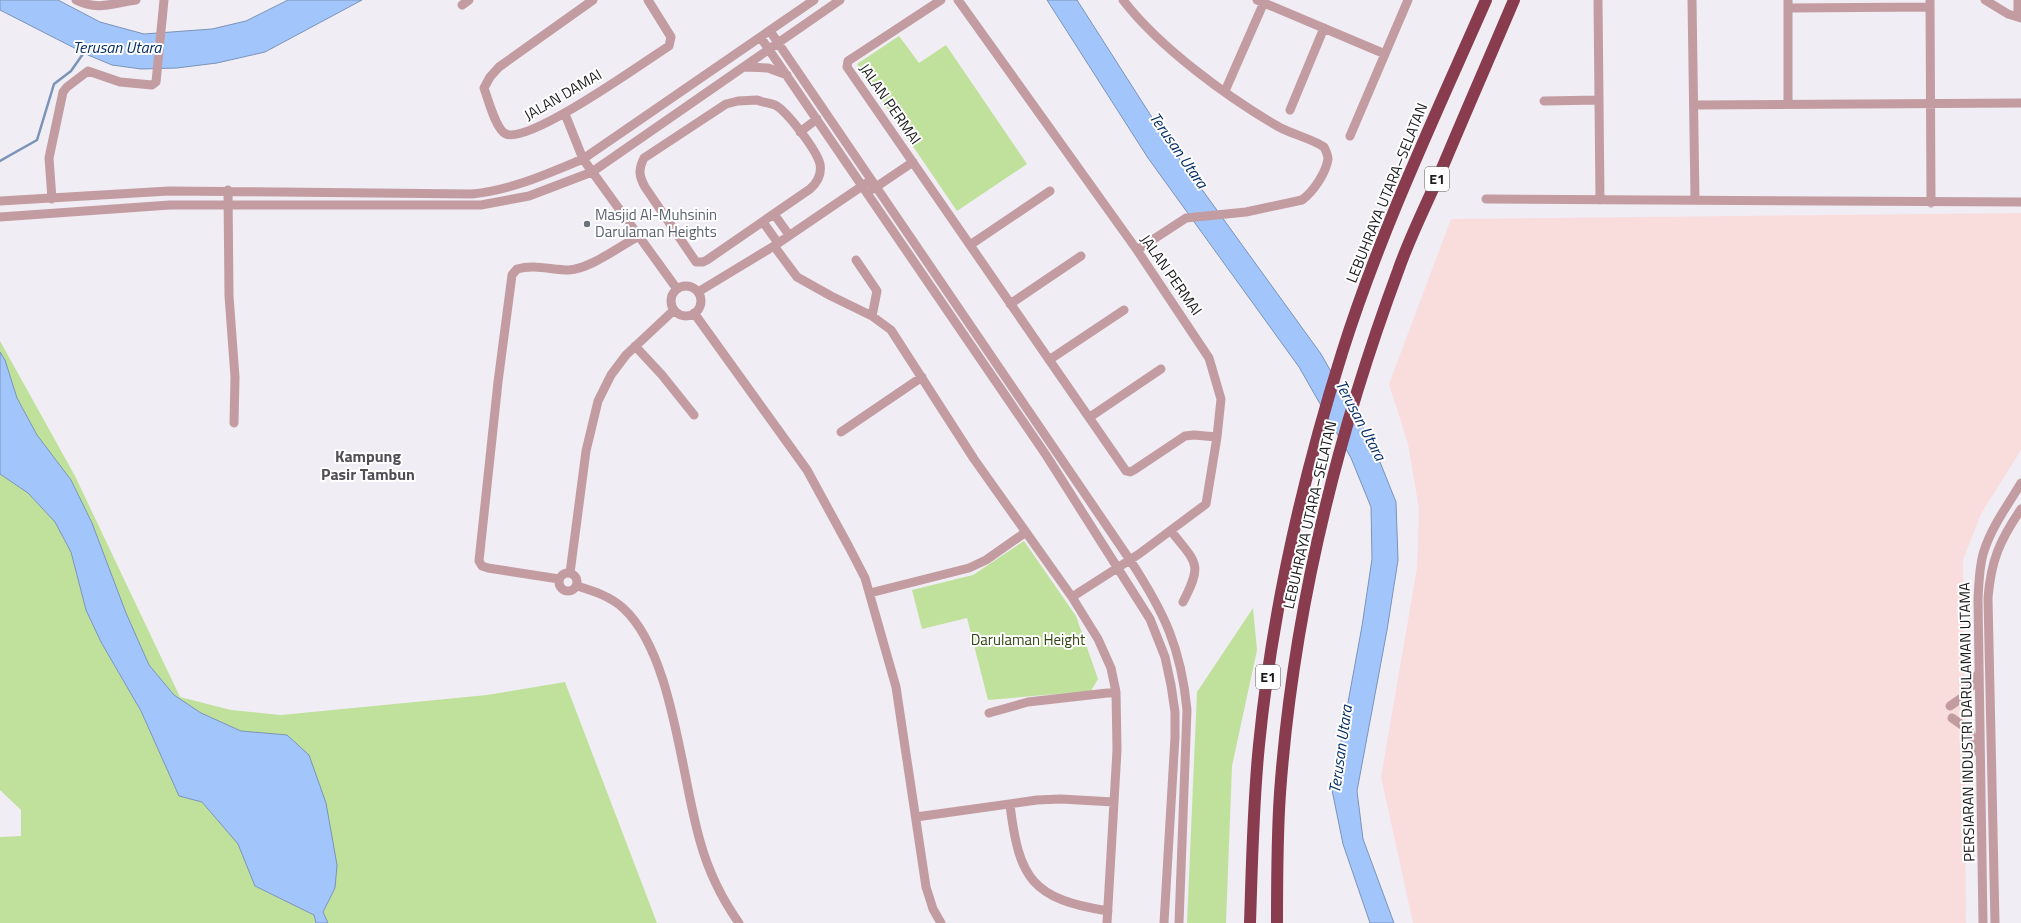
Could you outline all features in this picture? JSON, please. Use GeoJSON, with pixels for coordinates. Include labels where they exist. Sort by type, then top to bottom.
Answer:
{"type":"FeatureCollection","features":[{"type":"Feature","properties":{"kind":"highway","name":"LEBUHRAYA UTARA–SELATAN"},"geometry":{"type":"LineString","coordinates":[[1250,923],[1253,818],[1264,704],[1273,641],[1288,557],[1318,435],[1343,351],[1405,186],[1486,0]]}},
{"type":"Feature","properties":{"kind":"highway","name":"LEBUHRAYA UTARA–SELATAN"},"geometry":{"type":"LineString","coordinates":[[1277,923],[1279,816],[1291,685],[1314,557],[1339,450],[1366,362],[1412,234],[1514,0]]}},
{"type":"Feature","properties":{"kind":"street"},"geometry":{"type":"LineString","coordinates":[[76,0],[103,7],[114,2],[136,0]]}},
{"type":"Feature","properties":{"kind":"street"},"geometry":{"type":"LineString","coordinates":[[52,199],[49,158],[61,98],[67,86],[88,71],[128,83],[152,86],[156,82],[164,0]]}},
{"type":"Feature","properties":{"kind":"street","name":"JALAN DAMAI"},"geometry":{"type":"LineString","coordinates":[[593,0],[498,67],[490,77],[484,88],[499,129],[507,134],[516,135],[527,132],[565,114],[669,46],[671,37],[648,0]]}},
{"type":"Feature","properties":{"kind":"street"},"geometry":{"type":"LineString","coordinates":[[0,201],[168,191],[228,190],[472,194],[489,192],[520,184],[583,159],[761,38],[814,0]]}},
{"type":"Feature","properties":{"kind":"street"},"geometry":{"type":"LineString","coordinates":[[0,217],[170,205],[481,205],[529,196],[592,172],[840,0]]}},
{"type":"Feature","properties":{"kind":"street","name":"JALAN PERMAI"},"geometry":{"type":"LineString","coordinates":[[941,0],[848,61],[847,64],[1010,304],[1090,417],[1126,471],[1130,472],[1134,470],[1185,436],[1194,435],[1217,438]]}},
{"type":"Feature","properties":{"kind":"street","name":"JALAN PERMAI"},"geometry":{"type":"LineString","coordinates":[[958,0],[1136,250],[1209,358],[1221,399],[1217,438],[1206,504],[1130,560],[1072,597]]}},
{"type":"Feature","properties":{"kind":"street"},"geometry":{"type":"LineString","coordinates":[[1122,0],[1135,16],[1170,48],[1225,91],[1279,126],[1324,147],[1328,159],[1325,169],[1316,185],[1302,200],[1234,214],[1186,218],[1136,250]]}},
{"type":"Feature","properties":{"kind":"street"},"geometry":{"type":"LineString","coordinates":[[1350,136],[1408,0]]}},
{"type":"Feature","properties":{"kind":"street"},"geometry":{"type":"LineString","coordinates":[[1598,0],[1600,200]]}},
{"type":"Feature","properties":{"kind":"street"},"geometry":{"type":"LineString","coordinates":[[1692,0],[1695,200]]}},
{"type":"Feature","properties":{"kind":"street"},"geometry":{"type":"LineString","coordinates":[[1985,0],[2008,14],[2020,18],[2018,0]]}},
{"type":"Feature","properties":{"kind":"street"},"geometry":{"type":"LineString","coordinates":[[1225,91],[1262,1],[1385,54]]}},
{"type":"Feature","properties":{"kind":"street"},"geometry":{"type":"LineString","coordinates":[[1788,104],[1788,4],[1929,4],[1931,202]]}},
{"type":"Feature","properties":{"kind":"street"},"geometry":{"type":"LineString","coordinates":[[1290,110],[1324,28]]}},
{"type":"Feature","properties":{"kind":"street"},"geometry":{"type":"LineString","coordinates":[[770,31],[875,183],[1130,560],[1152,593],[1168,624],[1184,681],[1187,737],[1179,923]]}},
{"type":"Feature","properties":{"kind":"street"},"geometry":{"type":"LineString","coordinates":[[761,38],[1046,455],[1150,619],[1163,651],[1171,685],[1175,712],[1175,737],[1164,923]]}},
{"type":"Feature","properties":{"kind":"street"},"geometry":{"type":"LineString","coordinates":[[745,67],[768,68],[788,76]]}},
{"type":"Feature","properties":{"kind":"street"},"geometry":{"type":"LineString","coordinates":[[757,100],[775,105],[788,116],[800,132],[820,165],[819,179],[810,189],[707,260],[703,262],[696,262],[640,178],[639,167],[644,158],[726,104],[738,101],[757,100]]}},
{"type":"Feature","properties":{"kind":"street"},"geometry":{"type":"LineString","coordinates":[[1544,100],[1599,100]]}},
{"type":"Feature","properties":{"kind":"street"},"geometry":{"type":"LineString","coordinates":[[1694,104],[2021,103]]}},
{"type":"Feature","properties":{"kind":"street"},"geometry":{"type":"LineString","coordinates":[[565,114],[583,159],[677,289]]}},
{"type":"Feature","properties":{"kind":"street"},"geometry":{"type":"LineString","coordinates":[[800,132],[817,119]]}},
{"type":"Feature","properties":{"kind":"street"},"geometry":{"type":"LineString","coordinates":[[698,292],[865,189],[914,162]]}},
{"type":"Feature","properties":{"kind":"street"},"geometry":{"type":"LineString","coordinates":[[228,190],[229,296],[235,377],[234,423]]}},
{"type":"Feature","properties":{"kind":"street"},"geometry":{"type":"LineString","coordinates":[[970,245],[1050,191]]}},
{"type":"Feature","properties":{"kind":"street"},"geometry":{"type":"LineString","coordinates":[[1486,199],[2021,202]]}},
{"type":"Feature","properties":{"kind":"street"},"geometry":{"type":"LineString","coordinates":[[774,214],[789,235]]}},
{"type":"Feature","properties":{"kind":"street"},"geometry":{"type":"LineString","coordinates":[[762,222],[797,277],[872,316],[888,327],[894,334],[974,459],[1072,597],[1098,639],[1111,668],[1116,692],[1117,750],[1107,923]]}},
{"type":"Feature","properties":{"kind":"street"},"geometry":{"type":"LineString","coordinates":[[559,579],[488,568],[482,566],[479,561],[498,382],[512,275],[517,269],[529,266],[570,270],[582,267],[639,236]]}},
{"type":"Feature","properties":{"kind":"street"},"geometry":{"type":"LineString","coordinates":[[1010,304],[1081,256]]}},
{"type":"Feature","properties":{"kind":"street"},"geometry":{"type":"LineString","coordinates":[[856,260],[877,291],[872,316]]}},
{"type":"Feature","properties":{"kind":"street"},"geometry":{"type":"LineString","coordinates":[[681,287],[690,287],[698,292],[701,301],[698,310],[694,313],[681,315],[674,310],[672,306],[672,297],[677,289],[681,287]]}},
{"type":"Feature","properties":{"kind":"street"},"geometry":{"type":"LineString","coordinates":[[570,573],[583,469],[594,413],[600,397],[611,375],[626,355],[674,310]]}},
{"type":"Feature","properties":{"kind":"street"},"geometry":{"type":"LineString","coordinates":[[1049,360],[1124,310]]}},
{"type":"Feature","properties":{"kind":"street"},"geometry":{"type":"LineString","coordinates":[[694,313],[807,470],[856,560],[870,593],[896,687],[926,887],[933,909],[941,923]]}},
{"type":"Feature","properties":{"kind":"street"},"geometry":{"type":"LineString","coordinates":[[635,346],[662,375],[694,415]]}},
{"type":"Feature","properties":{"kind":"street"},"geometry":{"type":"LineString","coordinates":[[1090,417],[1161,369]]}},
{"type":"Feature","properties":{"kind":"street"},"geometry":{"type":"LineString","coordinates":[[841,432],[922,377]]}},
{"type":"Feature","properties":{"kind":"street","name":"PERSIARAN INDUSTRI DARULAMAN UTAMA"},"geometry":{"type":"LineString","coordinates":[[1983,923],[1978,600],[1984,551],[1997,522],[2021,483]]}},
{"type":"Feature","properties":{"kind":"street","name":"PERSIARAN INDUSTRI DARULAMAN UTAMA"},"geometry":{"type":"LineString","coordinates":[[1994,923],[1988,598],[1989,579],[1994,558],[2006,531],[2021,509]]}},
{"type":"Feature","properties":{"kind":"street"},"geometry":{"type":"LineString","coordinates":[[1171,531],[1189,554],[1196,566],[1194,580],[1183,602]]}},
{"type":"Feature","properties":{"kind":"street"},"geometry":{"type":"LineString","coordinates":[[870,593],[952,573],[977,565],[1026,532]]}},
{"type":"Feature","properties":{"kind":"street"},"geometry":{"type":"LineString","coordinates":[[559,579],[565,573],[570,573],[577,579],[577,586]]}},
{"type":"Feature","properties":{"kind":"street"},"geometry":{"type":"LineString","coordinates":[[559,579],[560,587],[563,590],[570,591],[577,586]]}},
{"type":"Feature","properties":{"kind":"street"},"geometry":{"type":"LineString","coordinates":[[577,586],[613,600],[624,608],[648,643],[665,687],[703,850],[714,878],[739,923]]}},
{"type":"Feature","properties":{"kind":"street"},"geometry":{"type":"LineString","coordinates":[[1950,706],[1966,695],[1979,671]]}},
{"type":"Feature","properties":{"kind":"street"},"geometry":{"type":"LineString","coordinates":[[989,713],[1028,702],[1116,692]]}},
{"type":"Feature","properties":{"kind":"street"},"geometry":{"type":"LineString","coordinates":[[1952,718],[1969,730],[1981,761]]}},
{"type":"Feature","properties":{"kind":"street"},"geometry":{"type":"LineString","coordinates":[[916,817],[1037,800],[1061,799],[1114,802]]}},
{"type":"Feature","properties":{"kind":"street"},"geometry":{"type":"LineString","coordinates":[[1010,805],[1014,835],[1021,862],[1037,884],[1043,890],[1069,903],[1108,911]]}},
{"type":"Feature","properties":{"kind":"shaded area"},"geometry":{"type":"Polygon","coordinates":[[[2021,213],[2021,450],[1981,514],[1963,560],[1966,923],[1413,923],[1381,777],[1417,568],[1419,509],[1408,444],[1389,384],[1451,219],[2021,213]]]}},
{"type":"Feature","properties":{"kind":"green space"},"geometry":{"type":"Polygon","coordinates":[[[899,36],[919,63],[946,45],[1027,164],[957,211],[857,64],[899,36]]]}},
{"type":"Feature","properties":{"kind":"green space"},"geometry":{"type":"Polygon","coordinates":[[[0,341],[75,476],[180,697],[231,710],[281,715],[487,695],[565,682],[657,923],[328,923],[323,912],[335,888],[287,735],[241,731],[201,713],[174,695],[149,665],[126,613],[92,523],[71,480],[37,435],[17,398],[5,360],[0,352],[0,341]]]}},
{"type":"Feature","properties":{"kind":"green space"},"geometry":{"type":"Polygon","coordinates":[[[0,474],[28,493],[55,522],[71,552],[86,610],[101,642],[141,711],[179,796],[202,802],[238,844],[255,886],[314,915],[316,923],[0,923],[0,837],[21,836],[21,810],[0,790],[0,474]]]}},
{"type":"Feature","properties":{"kind":"green space","name":"Darulaman Height"},"geometry":{"type":"Polygon","coordinates":[[[1024,541],[1076,616],[1098,679],[1091,691],[988,700],[967,618],[922,629],[912,590],[973,575],[1024,541]]]}},
{"type":"Feature","properties":{"kind":"green space"},"geometry":{"type":"Polygon","coordinates":[[[1253,608],[1257,650],[1232,766],[1226,923],[1187,923],[1197,692],[1253,608]]]}},
{"type":"Feature","properties":{"kind":"water","name":"Terusan Utara"},"geometry":{"type":"Polygon","coordinates":[[[0,0],[58,0],[100,22],[144,34],[212,29],[246,21],[288,0],[362,0],[265,52],[217,63],[177,68],[141,69],[112,65],[88,55],[0,10],[0,0]]]}},
{"type":"Feature","properties":{"kind":"water","name":"Terusan Utara"},"geometry":{"type":"Polygon","coordinates":[[[1047,0],[1077,0],[1169,144],[1321,354],[1374,447],[1396,502],[1398,560],[1387,630],[1357,791],[1363,839],[1394,923],[1370,923],[1343,844],[1332,790],[1362,626],[1372,559],[1371,507],[1351,458],[1299,367],[1148,158],[1047,0]]]}},
{"type":"Feature","properties":{"kind":"water"},"geometry":{"type":"Polygon","coordinates":[[[0,352],[5,360],[17,398],[37,435],[71,480],[92,523],[126,613],[149,665],[174,695],[201,713],[241,731],[287,735],[309,755],[326,803],[337,865],[335,888],[323,912],[328,923],[316,923],[314,915],[255,886],[238,844],[202,802],[179,796],[141,711],[101,642],[86,610],[71,552],[55,522],[28,493],[0,474],[0,352]]]}},
{"type":"Feature","properties":{"kind":"waterway"},"geometry":{"type":"LineString","coordinates":[[0,161],[37,140],[54,84],[71,71],[85,51]]}},
{"type":"Feature","properties":{"kind":"place","name":"Masjid Al-Muhsinin Darulaman Heights"},"geometry":{"type":"Point","coordinates":[587,224]}},
{"type":"Feature","properties":{"kind":"district","name":"Kampung Pasir Tambun"},"geometry":{"type":"Point","coordinates":[368,465]}}]}
